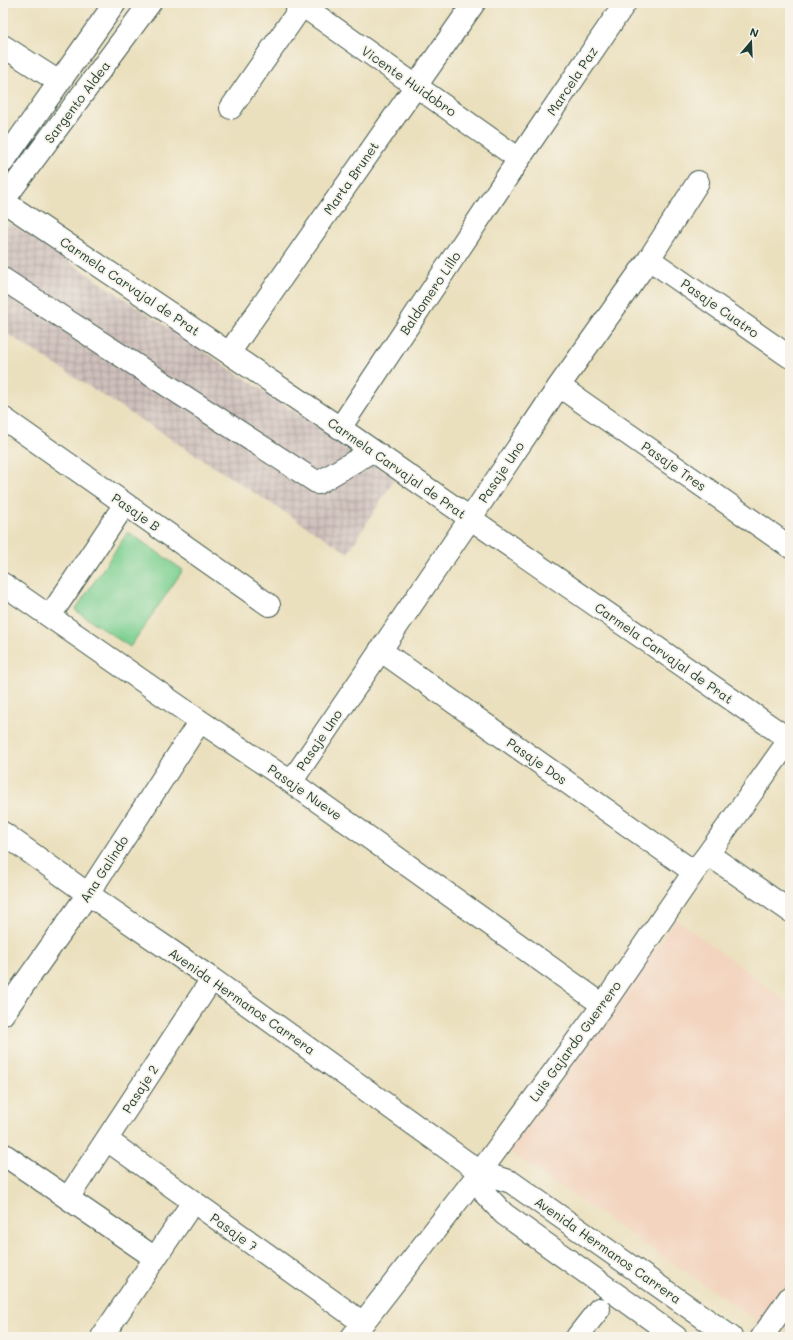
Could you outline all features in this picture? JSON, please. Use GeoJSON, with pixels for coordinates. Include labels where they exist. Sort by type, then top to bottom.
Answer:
{"type":"FeatureCollection","features":[{"type":"Feature","properties":{"kind":"street","name":"Sargento Aldea"},"geometry":{"type":"LineString","coordinates":[[3,162],[115,3]]}},
{"type":"Feature","properties":{"kind":"street","name":"Sargento Aldea"},"geometry":{"type":"LineString","coordinates":[[3,201],[150,3]]}},
{"type":"Feature","properties":{"kind":"street","name":"Marta Brunet"},"geometry":{"type":"LineString","coordinates":[[229,352],[474,3]]}},
{"type":"Feature","properties":{"kind":"street","name":"Marcela Paz"},"geometry":{"type":"LineString","coordinates":[[519,159],[625,3]]}},
{"type":"Feature","properties":{"kind":"street"},"geometry":{"type":"LineString","coordinates":[[232,108],[302,4]]}},
{"type":"Feature","properties":{"kind":"street","name":"Vicente Huidobro"},"geometry":{"type":"LineString","coordinates":[[302,4],[519,159]]}},
{"type":"Feature","properties":{"kind":"street"},"geometry":{"type":"LineString","coordinates":[[3,46],[59,82]]}},
{"type":"Feature","properties":{"kind":"street","name":"Baldomero Lillo"},"geometry":{"type":"LineString","coordinates":[[340,428],[519,159]]}},
{"type":"Feature","properties":{"kind":"street","name":"Pasaje Uno"},"geometry":{"type":"LineString","coordinates":[[291,782],[559,386],[649,258],[698,182]]}},
{"type":"Feature","properties":{"kind":"street","name":"Carmela Carvajal de Prat"},"geometry":{"type":"LineString","coordinates":[[3,201],[229,352],[790,739]]}},
{"type":"Feature","properties":{"kind":"street","name":"Pasaje Cuatro"},"geometry":{"type":"LineString","coordinates":[[649,258],[790,357]]}},
{"type":"Feature","properties":{"kind":"street"},"geometry":{"type":"LineString","coordinates":[[3,279],[318,483],[372,451]]}},
{"type":"Feature","properties":{"kind":"street","name":"Pasaje Tres"},"geometry":{"type":"LineString","coordinates":[[559,386],[790,547]]}},
{"type":"Feature","properties":{"kind":"street","name":"Pasaje B"},"geometry":{"type":"LineString","coordinates":[[3,418],[269,605]]}},
{"type":"Feature","properties":{"kind":"street"},"geometry":{"type":"LineString","coordinates":[[50,616],[125,504]]}},
{"type":"Feature","properties":{"kind":"street","name":"Pasaje Nueve"},"geometry":{"type":"LineString","coordinates":[[3,584],[200,721],[291,782],[603,1005]]}},
{"type":"Feature","properties":{"kind":"street","name":"Pasaje Dos"},"geometry":{"type":"LineString","coordinates":[[380,650],[694,872]]}},
{"type":"Feature","properties":{"kind":"street","name":"Ana Galindo"},"geometry":{"type":"LineString","coordinates":[[3,1014],[88,894],[200,721]]}},
{"type":"Feature","properties":{"kind":"street","name":"Luis Gajardo Guerrero"},"geometry":{"type":"LineString","coordinates":[[357,1330],[480,1172],[603,1005],[694,872],[790,739]]}},
{"type":"Feature","properties":{"kind":"street","name":"Avenida Hermanos Carrera"},"geometry":{"type":"LineString","coordinates":[[3,833],[88,894],[212,979],[480,1172],[511,1182],[731,1337]]}},
{"type":"Feature","properties":{"kind":"street"},"geometry":{"type":"LineString","coordinates":[[708,854],[790,911]]}},
{"type":"Feature","properties":{"kind":"street","name":"Pasaje 2"},"geometry":{"type":"LineString","coordinates":[[68,1198],[212,979]]}},
{"type":"Feature","properties":{"kind":"street","name":"Pasaje 7"},"geometry":{"type":"LineString","coordinates":[[106,1140],[193,1202],[357,1330]]}},
{"type":"Feature","properties":{"kind":"street"},"geometry":{"type":"LineString","coordinates":[[3,1154],[155,1258]]}},
{"type":"Feature","properties":{"kind":"street"},"geometry":{"type":"LineString","coordinates":[[480,1172],[486,1194],[504,1214],[676,1337]]}},
{"type":"Feature","properties":{"kind":"street"},"geometry":{"type":"LineString","coordinates":[[102,1337],[193,1202]]}},
{"type":"Feature","properties":{"kind":"street"},"geometry":{"type":"LineString","coordinates":[[762,1337],[790,1297]]}},
{"type":"Feature","properties":{"kind":"street"},"geometry":{"type":"LineString","coordinates":[[577,1337],[600,1309]]}},
{"type":"Feature","properties":{"kind":"shaded area"},"geometry":{"type":"Polygon","coordinates":[[[9,222],[395,478],[348,553],[3,331],[3,231],[9,222]]]}},
{"type":"Feature","properties":{"kind":"shaded area"},"geometry":{"type":"Polygon","coordinates":[[[676,919],[790,1004],[790,1290],[760,1323],[509,1152],[676,919]]]}},
{"type":"Feature","properties":{"kind":"green space"},"geometry":{"type":"Polygon","coordinates":[[[128,532],[183,570],[130,647],[75,610],[128,532]]]}}]}
